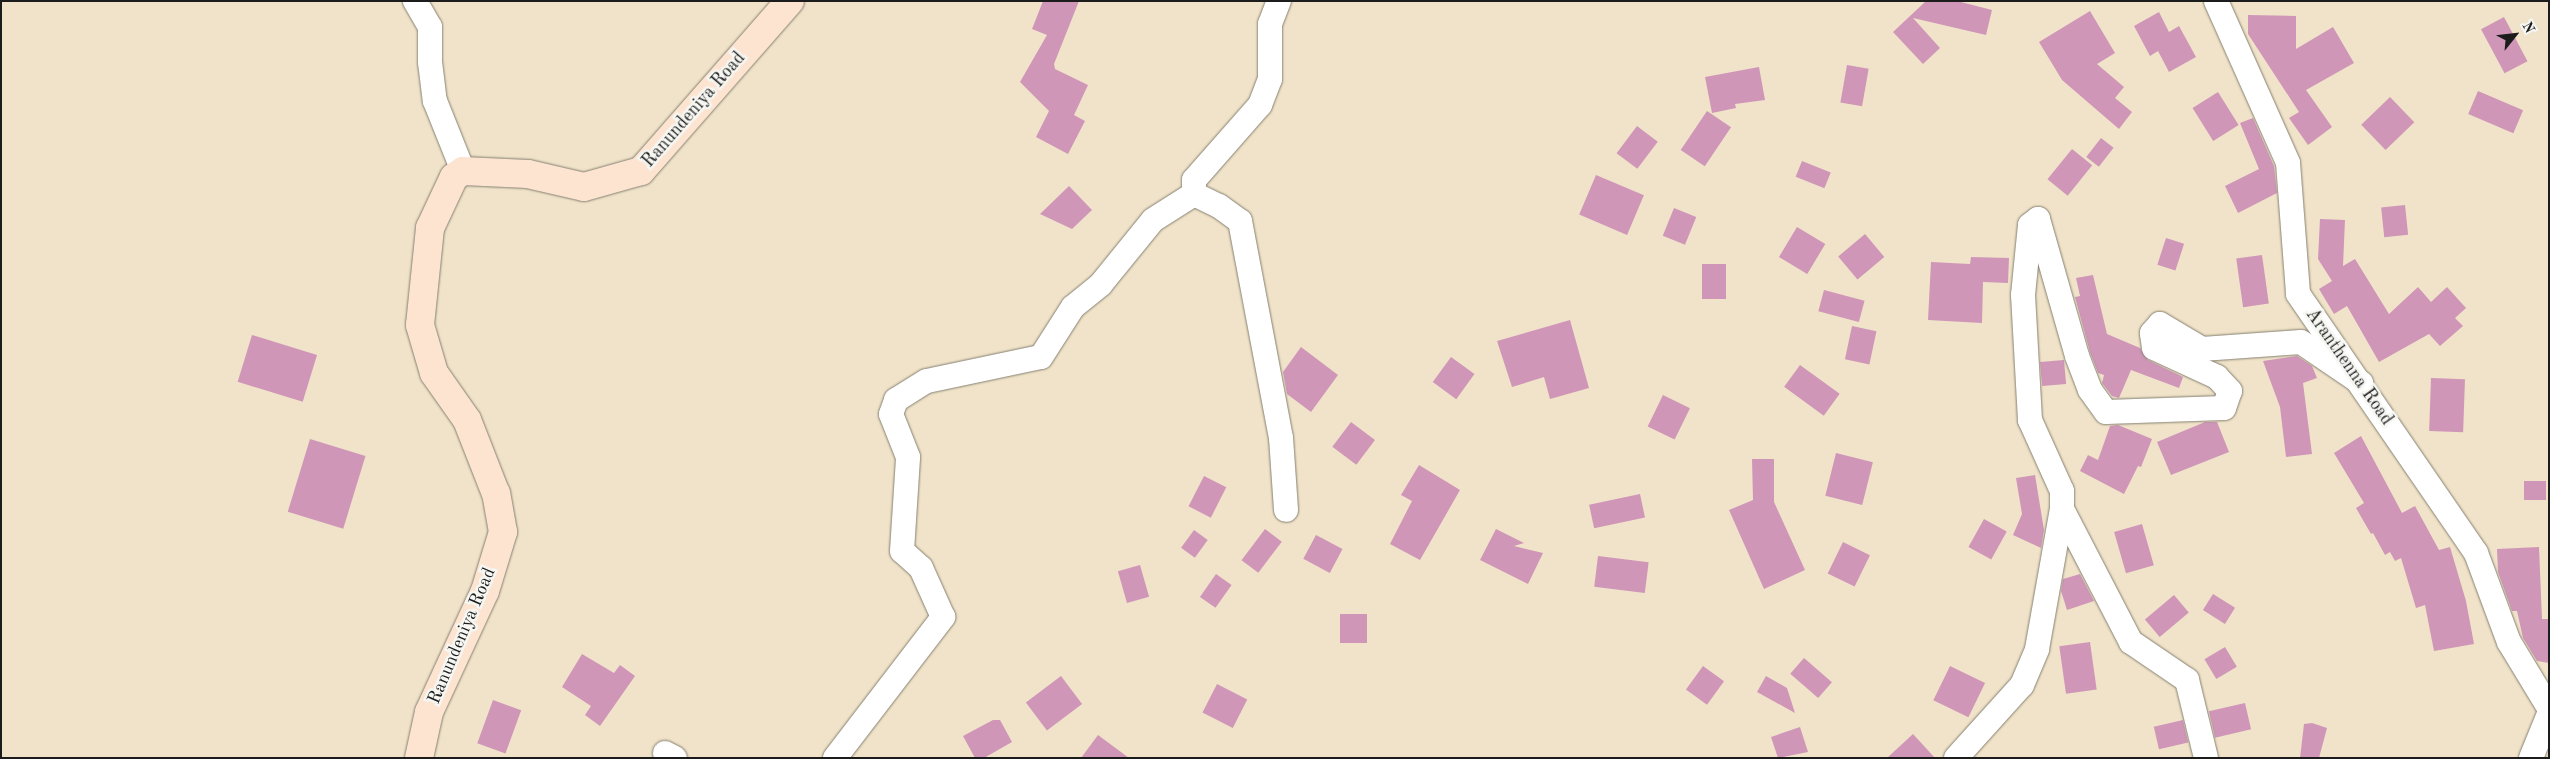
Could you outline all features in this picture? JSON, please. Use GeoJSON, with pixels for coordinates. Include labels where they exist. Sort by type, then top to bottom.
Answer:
{"type":"FeatureCollection","features":[{"type":"Feature","properties":{"kind":"main road","name":"Ranundeniya Road"},"geometry":{"type":"LineString","coordinates":[[419,758],[429,712],[486,591],[503,532],[496,494],[467,420],[434,373],[420,325],[430,228],[454,177],[463,172],[528,174],[584,187],[641,171],[790,1]]}},
{"type":"Feature","properties":{"kind":"street"},"geometry":{"type":"LineString","coordinates":[[415,1],[430,27],[430,62],[435,101],[463,172]]}},
{"type":"Feature","properties":{"kind":"street"},"geometry":{"type":"LineString","coordinates":[[1194,194],[1194,180],[1260,105],[1270,79],[1270,24],[1278,1]]}},
{"type":"Feature","properties":{"kind":"street","name":"Aranthenna Road"},"geometry":{"type":"LineString","coordinates":[[2216,1],[2288,163],[2298,294],[2476,552],[2509,642],[2549,708]]}},
{"type":"Feature","properties":{"kind":"street"},"geometry":{"type":"LineString","coordinates":[[1194,194],[1219,206],[1240,221],[1281,438],[1286,510]]}},
{"type":"Feature","properties":{"kind":"street"},"geometry":{"type":"LineString","coordinates":[[835,758],[943,617],[921,568],[902,551],[908,457],[891,414],[896,400],[927,381],[1041,357],[1073,307],[1101,284],[1153,220],[1194,194]]}},
{"type":"Feature","properties":{"kind":"street"},"geometry":{"type":"LineString","coordinates":[[1956,758],[2022,685],[2037,649],[2062,509],[2062,492],[2030,420],[2025,372],[2024,295],[2030,225],[2038,219],[2076,356],[2090,390],[2106,412],[2224,408],[2230,391],[2217,377],[2154,348],[2152,333],[2160,324],[2202,348],[2302,342],[2361,383]]}},
{"type":"Feature","properties":{"kind":"street"},"geometry":{"type":"LineString","coordinates":[[2062,509],[2131,642],[2187,680],[2206,758]]}},
{"type":"Feature","properties":{"kind":"street"},"geometry":{"type":"LineString","coordinates":[[2531,758],[2549,714]]}},
{"type":"Feature","properties":{"kind":"building"},"geometry":{"type":"Polygon","coordinates":[[[1043,1],[1079,1],[1054,64],[1055,69],[1088,85],[1074,115],[1085,121],[1068,154],[1036,137],[1049,111],[1020,82],[1047,35],[1032,29],[1043,1]]]}},
{"type":"Feature","properties":{"kind":"building"},"geometry":{"type":"Polygon","coordinates":[[[1926,1],[1957,1],[1992,10],[1986,35],[1913,18],[1940,48],[1923,64],[1893,32],[1926,1]]]}},
{"type":"Feature","properties":{"kind":"building"},"geometry":{"type":"Polygon","coordinates":[[[2090,11],[2115,53],[2097,64],[2124,87],[2115,98],[2132,112],[2119,129],[2062,80],[2039,42],[2090,11]]]}},
{"type":"Feature","properties":{"kind":"building"},"geometry":{"type":"Polygon","coordinates":[[[2159,12],[2169,32],[2179,26],[2196,57],[2169,72],[2158,51],[2150,56],[2134,26],[2159,12]]]}},
{"type":"Feature","properties":{"kind":"building"},"geometry":{"type":"Polygon","coordinates":[[[2248,15],[2296,16],[2296,49],[2333,27],[2354,63],[2306,90],[2332,127],[2308,145],[2289,118],[2299,112],[2248,34],[2248,15]]]}},
{"type":"Feature","properties":{"kind":"building"},"geometry":{"type":"Polygon","coordinates":[[[2504,17],[2527,61],[2505,73],[2481,29],[2504,17]]]}},
{"type":"Feature","properties":{"kind":"building"},"geometry":{"type":"Polygon","coordinates":[[[1847,65],[1869,69],[1862,106],[1840,102],[1847,65]]]}},
{"type":"Feature","properties":{"kind":"building"},"geometry":{"type":"Polygon","coordinates":[[[1759,67],[1765,100],[1735,104],[1736,108],[1712,113],[1705,77],[1759,67]]]}},
{"type":"Feature","properties":{"kind":"building"},"geometry":{"type":"Polygon","coordinates":[[[2478,91],[2523,110],[2513,133],[2468,114],[2478,91]]]}},
{"type":"Feature","properties":{"kind":"building"},"geometry":{"type":"Polygon","coordinates":[[[2218,92],[2239,125],[2213,141],[2193,108],[2218,92]]]}},
{"type":"Feature","properties":{"kind":"building"},"geometry":{"type":"Polygon","coordinates":[[[2390,97],[2414,122],[2386,150],[2361,125],[2390,97]]]}},
{"type":"Feature","properties":{"kind":"building"},"geometry":{"type":"Polygon","coordinates":[[[1707,111],[1731,127],[1705,166],[1681,150],[1707,111]]]}},
{"type":"Feature","properties":{"kind":"building"},"geometry":{"type":"Polygon","coordinates":[[[2253,118],[2274,166],[2277,193],[2238,213],[2225,186],[2259,169],[2240,123],[2253,118]]]}},
{"type":"Feature","properties":{"kind":"building"},"geometry":{"type":"Polygon","coordinates":[[[1637,126],[1658,142],[1637,169],[1617,153],[1637,126]]]}},
{"type":"Feature","properties":{"kind":"building"},"geometry":{"type":"Polygon","coordinates":[[[2101,138],[2114,148],[2099,167],[2086,157],[2101,138]]]}},
{"type":"Feature","properties":{"kind":"building"},"geometry":{"type":"Polygon","coordinates":[[[2072,149],[2092,165],[2068,196],[2047,179],[2072,149]]]}},
{"type":"Feature","properties":{"kind":"building"},"geometry":{"type":"Polygon","coordinates":[[[1802,161],[1831,173],[1824,188],[1796,177],[1802,161]]]}},
{"type":"Feature","properties":{"kind":"building"},"geometry":{"type":"Polygon","coordinates":[[[1596,175],[1644,195],[1627,235],[1579,215],[1596,175]]]}},
{"type":"Feature","properties":{"kind":"building"},"geometry":{"type":"Polygon","coordinates":[[[1069,186],[1092,210],[1072,229],[1040,214],[1069,186]]]}},
{"type":"Feature","properties":{"kind":"building"},"geometry":{"type":"Polygon","coordinates":[[[2405,205],[2408,235],[2384,237],[2381,208],[2405,205]]]}},
{"type":"Feature","properties":{"kind":"building"},"geometry":{"type":"Polygon","coordinates":[[[1674,208],[1696,217],[1685,245],[1663,236],[1674,208]]]}},
{"type":"Feature","properties":{"kind":"building"},"geometry":{"type":"Polygon","coordinates":[[[2320,219],[2345,220],[2343,266],[2355,259],[2389,314],[2418,287],[2431,302],[2447,287],[2466,308],[2455,318],[2463,326],[2440,346],[2429,334],[2379,362],[2347,306],[2334,314],[2319,289],[2332,281],[2318,259],[2320,219]]]}},
{"type":"Feature","properties":{"kind":"building"},"geometry":{"type":"Polygon","coordinates":[[[1797,227],[1825,244],[1807,274],[1779,257],[1797,227]]]}},
{"type":"Feature","properties":{"kind":"building"},"geometry":{"type":"Polygon","coordinates":[[[1865,234],[1884,257],[1857,279],[1838,256],[1865,234]]]}},
{"type":"Feature","properties":{"kind":"building"},"geometry":{"type":"Polygon","coordinates":[[[2166,238],[2184,244],[2175,271],[2157,265],[2166,238]]]}},
{"type":"Feature","properties":{"kind":"building"},"geometry":{"type":"Polygon","coordinates":[[[2262,255],[2269,304],[2243,307],[2236,259],[2262,255]]]}},
{"type":"Feature","properties":{"kind":"building"},"geometry":{"type":"Polygon","coordinates":[[[1971,257],[2009,258],[2008,283],[1983,282],[1982,323],[1928,320],[1931,262],[1970,264],[1971,257]]]}},
{"type":"Feature","properties":{"kind":"building"},"geometry":{"type":"Polygon","coordinates":[[[1702,264],[1726,264],[1726,299],[1702,299],[1702,264]]]}},
{"type":"Feature","properties":{"kind":"building"},"geometry":{"type":"Polygon","coordinates":[[[2093,275],[2107,334],[2140,348],[2148,360],[2183,377],[2179,388],[2131,370],[2119,398],[2112,396],[2102,383],[2104,375],[2098,373],[2090,352],[2075,297],[2080,296],[2076,278],[2093,275]]]}},
{"type":"Feature","properties":{"kind":"building"},"geometry":{"type":"Polygon","coordinates":[[[1824,290],[1865,301],[1859,322],[1818,311],[1824,290]]]}},
{"type":"Feature","properties":{"kind":"building"},"geometry":{"type":"Polygon","coordinates":[[[1570,320],[1589,388],[1550,399],[1544,377],[1512,387],[1497,341],[1570,320]]]}},
{"type":"Feature","properties":{"kind":"building"},"geometry":{"type":"Polygon","coordinates":[[[1852,326],[1876,331],[1869,364],[1845,359],[1852,326]]]}},
{"type":"Feature","properties":{"kind":"building"},"geometry":{"type":"Polygon","coordinates":[[[252,335],[317,355],[303,402],[238,382],[252,335]]]}},
{"type":"Feature","properties":{"kind":"building"},"geometry":{"type":"Polygon","coordinates":[[[1301,347],[1338,375],[1311,412],[1287,394],[1283,372],[1301,347]]]}},
{"type":"Feature","properties":{"kind":"building"},"geometry":{"type":"Polygon","coordinates":[[[2297,356],[2312,366],[2317,378],[2303,383],[2312,454],[2286,457],[2280,407],[2263,361],[2297,356]]]}},
{"type":"Feature","properties":{"kind":"building"},"geometry":{"type":"Polygon","coordinates":[[[1451,357],[1474,374],[1456,399],[1433,382],[1451,357]]]}},
{"type":"Feature","properties":{"kind":"building"},"geometry":{"type":"Polygon","coordinates":[[[2064,360],[2066,384],[2042,386],[2040,362],[2064,360]]]}},
{"type":"Feature","properties":{"kind":"building"},"geometry":{"type":"Polygon","coordinates":[[[1800,365],[1840,394],[1824,416],[1784,387],[1800,365]]]}},
{"type":"Feature","properties":{"kind":"building"},"geometry":{"type":"Polygon","coordinates":[[[2431,378],[2465,379],[2463,432],[2429,431],[2431,378]]]}},
{"type":"Feature","properties":{"kind":"building"},"geometry":{"type":"Polygon","coordinates":[[[1663,395],[1690,408],[1675,440],[1648,426],[1663,395]]]}},
{"type":"Feature","properties":{"kind":"building"},"geometry":{"type":"Polygon","coordinates":[[[1351,422],[1375,440],[1356,465],[1332,447],[1351,422]]]}},
{"type":"Feature","properties":{"kind":"building"},"geometry":{"type":"Polygon","coordinates":[[[2205,422],[2217,422],[2229,452],[2171,475],[2157,442],[2205,422]]]}},
{"type":"Feature","properties":{"kind":"building"},"geometry":{"type":"Polygon","coordinates":[[[2118,425],[2152,439],[2141,467],[2138,466],[2124,494],[2080,471],[2088,455],[2098,460],[2110,426],[2118,425]]]}},
{"type":"Feature","properties":{"kind":"building"},"geometry":{"type":"Polygon","coordinates":[[[2361,436],[2402,513],[2415,506],[2439,550],[2450,547],[2466,601],[2474,644],[2434,651],[2425,605],[2416,608],[2401,558],[2395,561],[2390,552],[2385,555],[2356,508],[2364,503],[2334,453],[2361,436]]]}},
{"type":"Feature","properties":{"kind":"building"},"geometry":{"type":"Polygon","coordinates":[[[310,439],[365,456],[343,529],[288,512],[310,439]]]}},
{"type":"Feature","properties":{"kind":"building"},"geometry":{"type":"Polygon","coordinates":[[[1836,453],[1873,462],[1862,505],[1825,496],[1836,453]]]}},
{"type":"Feature","properties":{"kind":"building"},"geometry":{"type":"Polygon","coordinates":[[[1752,459],[1774,459],[1774,502],[1805,570],[1764,589],[1729,510],[1753,500],[1752,459]]]}},
{"type":"Feature","properties":{"kind":"building"},"geometry":{"type":"Polygon","coordinates":[[[1419,465],[1460,490],[1420,560],[1390,544],[1412,501],[1401,495],[1419,465]]]}},
{"type":"Feature","properties":{"kind":"building"},"geometry":{"type":"Polygon","coordinates":[[[2035,475],[2044,530],[2041,548],[2013,535],[2022,514],[2016,478],[2035,475]]]}},
{"type":"Feature","properties":{"kind":"building"},"geometry":{"type":"Polygon","coordinates":[[[1204,476],[1226,487],[1211,518],[1189,506],[1204,476]]]}},
{"type":"Feature","properties":{"kind":"building"},"geometry":{"type":"Polygon","coordinates":[[[2524,481],[2546,481],[2546,500],[2524,500],[2524,481]]]}},
{"type":"Feature","properties":{"kind":"building"},"geometry":{"type":"Polygon","coordinates":[[[1640,494],[1645,517],[1594,528],[1589,505],[1640,494]]]}},
{"type":"Feature","properties":{"kind":"building"},"geometry":{"type":"Polygon","coordinates":[[[1984,519],[2007,532],[1991,560],[1968,547],[1984,519]]]}},
{"type":"Feature","properties":{"kind":"building"},"geometry":{"type":"Polygon","coordinates":[[[2142,524],[2154,565],[2126,573],[2114,532],[2142,524]]]}},
{"type":"Feature","properties":{"kind":"building"},"geometry":{"type":"Polygon","coordinates":[[[1265,529],[1282,542],[1258,573],[1242,560],[1265,529]]]}},
{"type":"Feature","properties":{"kind":"building"},"geometry":{"type":"Polygon","coordinates":[[[1496,529],[1524,543],[1514,546],[1543,553],[1528,584],[1480,560],[1496,529]]]}},
{"type":"Feature","properties":{"kind":"building"},"geometry":{"type":"Polygon","coordinates":[[[1194,530],[1208,540],[1195,558],[1181,548],[1194,530]]]}},
{"type":"Feature","properties":{"kind":"building"},"geometry":{"type":"Polygon","coordinates":[[[1316,535],[1342,549],[1330,573],[1303,559],[1316,535]]]}},
{"type":"Feature","properties":{"kind":"building"},"geometry":{"type":"Polygon","coordinates":[[[1843,542],[1870,555],[1855,587],[1828,573],[1843,542]]]}},
{"type":"Feature","properties":{"kind":"building"},"geometry":{"type":"Polygon","coordinates":[[[2539,547],[2542,619],[2549,619],[2549,663],[2537,661],[2523,638],[2517,611],[2512,611],[2498,572],[2497,549],[2539,547]]]}},
{"type":"Feature","properties":{"kind":"building"},"geometry":{"type":"Polygon","coordinates":[[[1598,556],[1649,562],[1645,593],[1594,587],[1598,556]]]}},
{"type":"Feature","properties":{"kind":"building"},"geometry":{"type":"Polygon","coordinates":[[[1140,565],[1149,597],[1127,603],[1118,571],[1140,565]]]}},
{"type":"Feature","properties":{"kind":"building"},"geometry":{"type":"Polygon","coordinates":[[[1216,574],[1232,585],[1216,608],[1200,597],[1216,574]]]}},
{"type":"Feature","properties":{"kind":"building"},"geometry":{"type":"Polygon","coordinates":[[[2080,574],[2094,601],[2067,610],[2061,591],[2063,579],[2080,574]]]}},
{"type":"Feature","properties":{"kind":"building"},"geometry":{"type":"Polygon","coordinates":[[[2213,594],[2235,608],[2225,624],[2203,610],[2213,594]]]}},
{"type":"Feature","properties":{"kind":"building"},"geometry":{"type":"Polygon","coordinates":[[[2174,595],[2189,613],[2160,637],[2145,619],[2174,595]]]}},
{"type":"Feature","properties":{"kind":"building"},"geometry":{"type":"Polygon","coordinates":[[[1340,614],[1367,614],[1367,643],[1340,643],[1340,614]]]}},
{"type":"Feature","properties":{"kind":"building"},"geometry":{"type":"Polygon","coordinates":[[[2090,642],[2097,690],[2066,694],[2059,646],[2090,642]]]}},
{"type":"Feature","properties":{"kind":"building"},"geometry":{"type":"Polygon","coordinates":[[[2225,647],[2237,667],[2216,679],[2204,659],[2225,647]]]}},
{"type":"Feature","properties":{"kind":"building"},"geometry":{"type":"Polygon","coordinates":[[[582,654],[614,673],[620,665],[635,676],[600,726],[585,715],[591,706],[562,687],[582,654]]]}},
{"type":"Feature","properties":{"kind":"building"},"geometry":{"type":"Polygon","coordinates":[[[1804,658],[1832,682],[1818,698],[1790,674],[1804,658]]]}},
{"type":"Feature","properties":{"kind":"building"},"geometry":{"type":"Polygon","coordinates":[[[1703,666],[1724,681],[1707,705],[1686,689],[1703,666]]]}},
{"type":"Feature","properties":{"kind":"building"},"geometry":{"type":"Polygon","coordinates":[[[1950,666],[1985,683],[1968,717],[1933,700],[1950,666]]]}},
{"type":"Feature","properties":{"kind":"building"},"geometry":{"type":"Polygon","coordinates":[[[1061,676],[1082,704],[1047,730],[1026,702],[1061,676]]]}},
{"type":"Feature","properties":{"kind":"building"},"geometry":{"type":"Polygon","coordinates":[[[1766,676],[1787,688],[1795,713],[1757,692],[1766,676]]]}},
{"type":"Feature","properties":{"kind":"building"},"geometry":{"type":"Polygon","coordinates":[[[1217,684],[1247,699],[1233,728],[1202,713],[1217,684]]]}},
{"type":"Feature","properties":{"kind":"building"},"geometry":{"type":"Polygon","coordinates":[[[493,700],[521,710],[505,753],[477,743],[493,700]]]}},
{"type":"Feature","properties":{"kind":"building"},"geometry":{"type":"Polygon","coordinates":[[[2245,703],[2251,729],[2215,738],[2209,711],[2245,703]]]}},
{"type":"Feature","properties":{"kind":"building"},"geometry":{"type":"Polygon","coordinates":[[[993,720],[1000,720],[1012,742],[984,758],[975,758],[963,736],[993,720]]]}},
{"type":"Feature","properties":{"kind":"building"},"geometry":{"type":"Polygon","coordinates":[[[2183,720],[2188,742],[2159,749],[2154,727],[2183,720]]]}},
{"type":"Feature","properties":{"kind":"building"},"geometry":{"type":"Polygon","coordinates":[[[2312,723],[2327,728],[2319,758],[2300,758],[2304,724],[2312,723]]]}},
{"type":"Feature","properties":{"kind":"building"},"geometry":{"type":"Polygon","coordinates":[[[1800,727],[1808,752],[1778,758],[1771,737],[1800,727]]]}},
{"type":"Feature","properties":{"kind":"building"},"geometry":{"type":"Polygon","coordinates":[[[1913,734],[1935,758],[1887,758],[1913,734]]]}},
{"type":"Feature","properties":{"kind":"building"},"geometry":{"type":"Polygon","coordinates":[[[1098,735],[1129,758],[1081,758],[1098,735]]]}}]}
